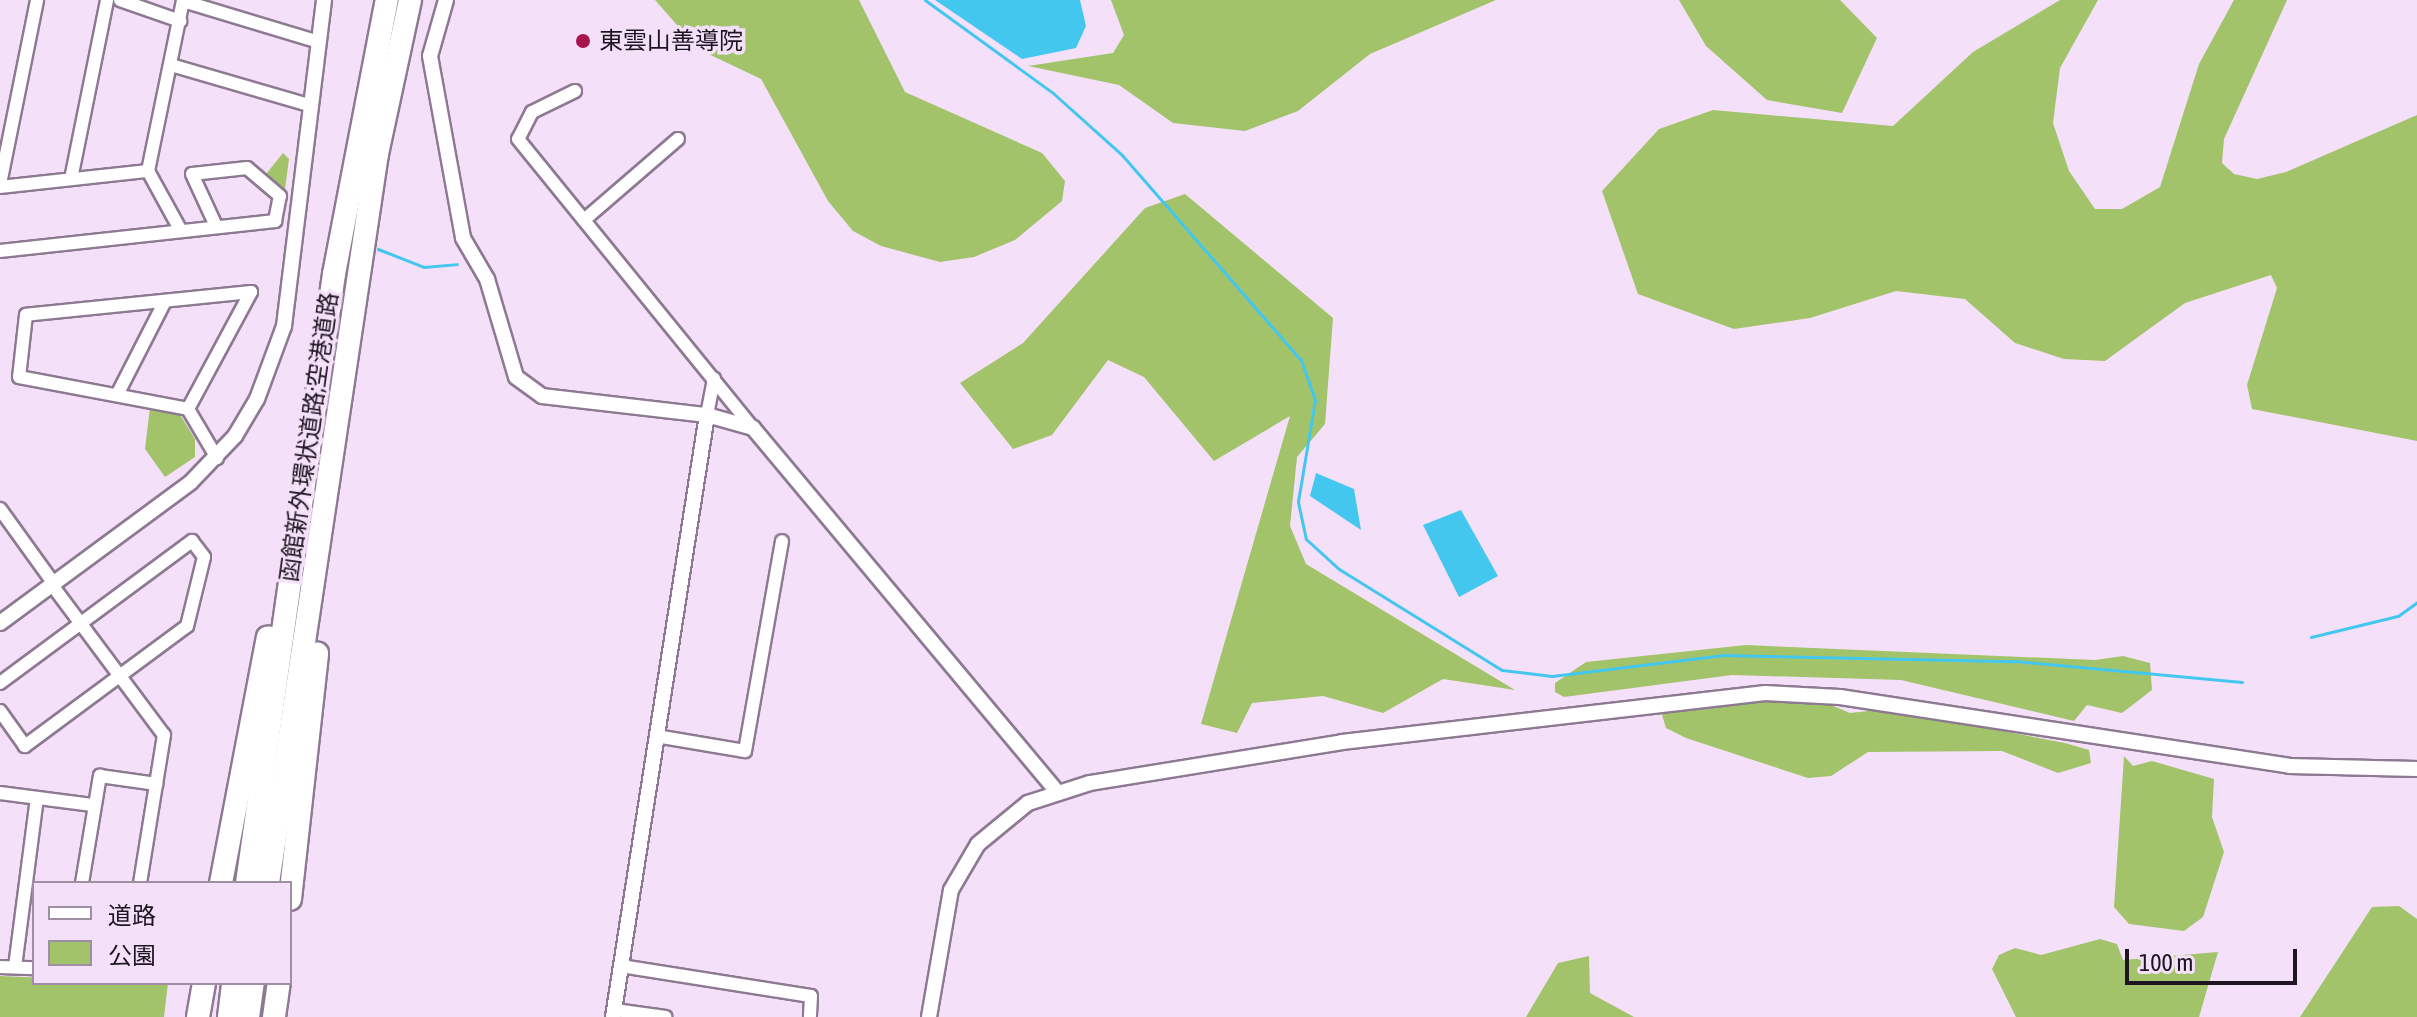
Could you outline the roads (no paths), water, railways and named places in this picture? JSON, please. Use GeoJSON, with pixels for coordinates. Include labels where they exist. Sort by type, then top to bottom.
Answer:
{"type":"FeatureCollection","features":[{"type":"Feature","properties":{"kind":"highway","name":"函館新外環状道路;空港道路"},"geometry":{"type":"LineString","coordinates":[[247,881],[326,335],[387,0]]}},
{"type":"Feature","properties":{"kind":"highway","name":"函館新外環状道路;空港道路"},"geometry":{"type":"LineString","coordinates":[[268,881],[377,154],[410,0]]}},
{"type":"Feature","properties":{"kind":"highway"},"geometry":{"type":"LineString","coordinates":[[221,881],[326,335]]}},
{"type":"Feature","properties":{"kind":"highway"},"geometry":{"type":"LineString","coordinates":[[292,881],[338,413]]}},
{"type":"Feature","properties":{"kind":"highway"},"geometry":{"type":"LineString","coordinates":[[198,1017],[204,985]]}},
{"type":"Feature","properties":{"kind":"highway"},"geometry":{"type":"LineString","coordinates":[[229,1017],[233,985]]}},
{"type":"Feature","properties":{"kind":"highway"},"geometry":{"type":"LineString","coordinates":[[248,1017],[253,985]]}},
{"type":"Feature","properties":{"kind":"highway"},"geometry":{"type":"LineString","coordinates":[[274,1017],[279,985]]}},
{"type":"Feature","properties":{"kind":"street"},"geometry":{"type":"LineString","coordinates":[[37,0],[0,186],[148,171]]}},
{"type":"Feature","properties":{"kind":"street"},"geometry":{"type":"LineString","coordinates":[[71,179],[107,0]]}},
{"type":"Feature","properties":{"kind":"street"},"geometry":{"type":"LineString","coordinates":[[120,0],[180,21]]}},
{"type":"Feature","properties":{"kind":"street"},"geometry":{"type":"LineString","coordinates":[[0,623],[217,458],[247,418],[278,351],[324,0]]}},
{"type":"Feature","properties":{"kind":"street"},"geometry":{"type":"LineString","coordinates":[[446,0],[430,56],[463,238],[487,279],[516,377],[542,396],[707,415],[753,428]]}},
{"type":"Feature","properties":{"kind":"street"},"geometry":{"type":"LineString","coordinates":[[181,231],[148,171],[183,1],[319,42]]}},
{"type":"Feature","properties":{"kind":"street"},"geometry":{"type":"LineString","coordinates":[[171,65],[312,106]]}},
{"type":"Feature","properties":{"kind":"street"},"geometry":{"type":"LineString","coordinates":[[575,91],[532,112],[518,139],[753,428],[1056,791]]}},
{"type":"Feature","properties":{"kind":"street"},"geometry":{"type":"LineString","coordinates":[[584,220],[678,139]]}},
{"type":"Feature","properties":{"kind":"street"},"geometry":{"type":"LineString","coordinates":[[0,251],[275,221],[280,196],[247,168],[192,174],[216,226]]}},
{"type":"Feature","properties":{"kind":"street"},"geometry":{"type":"LineString","coordinates":[[188,409],[251,292],[26,315],[19,377],[188,409],[217,458]]}},
{"type":"Feature","properties":{"kind":"street"},"geometry":{"type":"LineString","coordinates":[[117,395],[164,303]]}},
{"type":"Feature","properties":{"kind":"street"},"geometry":{"type":"LineString","coordinates":[[666,1017],[614,1014],[714,379]]}},
{"type":"Feature","properties":{"kind":"street"},"geometry":{"type":"LineString","coordinates":[[0,509],[164,735],[140,881]]}},
{"type":"Feature","properties":{"kind":"street"},"geometry":{"type":"LineString","coordinates":[[0,683],[192,541],[204,557],[187,626],[25,746],[0,711]]}},
{"type":"Feature","properties":{"kind":"street"},"geometry":{"type":"LineString","coordinates":[[656,736],[745,751],[782,541]]}},
{"type":"Feature","properties":{"kind":"street"},"geometry":{"type":"LineString","coordinates":[[929,1017],[951,890],[966,862],[995,824],[1056,791],[1342,742],[1765,693],[1840,697],[2289,766],[2417,769]]}},
{"type":"Feature","properties":{"kind":"street"},"geometry":{"type":"LineString","coordinates":[[82,881],[92,805],[100,776],[156,784]]}},
{"type":"Feature","properties":{"kind":"street"},"geometry":{"type":"LineString","coordinates":[[0,793],[92,805]]}},
{"type":"Feature","properties":{"kind":"street"},"geometry":{"type":"LineString","coordinates":[[15,967],[37,798]]}},
{"type":"Feature","properties":{"kind":"street"},"geometry":{"type":"LineString","coordinates":[[621,966],[811,996],[810,1017]]}},
{"type":"Feature","properties":{"kind":"street"},"geometry":{"type":"LineString","coordinates":[[0,967],[32,968]]}},
{"type":"Feature","properties":{"kind":"water"},"geometry":{"type":"Polygon","coordinates":[[[935,0],[1080,0],[1086,26],[1076,48],[1022,59],[935,0]]]}},
{"type":"Feature","properties":{"kind":"water"},"geometry":{"type":"Polygon","coordinates":[[[1316,473],[1354,489],[1361,530],[1310,496],[1316,473]]]}},
{"type":"Feature","properties":{"kind":"water"},"geometry":{"type":"Polygon","coordinates":[[[1461,510],[1498,576],[1459,597],[1423,525],[1461,510]]]}},
{"type":"Feature","properties":{"kind":"waterway"},"geometry":{"type":"LineString","coordinates":[[925,0],[1053,93],[1122,155],[1301,360],[1315,400],[1298,502],[1306,539],[1339,569],[1502,670],[1552,676],[1722,655],[2015,661],[2242,682]]}},
{"type":"Feature","properties":{"kind":"waterway"},"geometry":{"type":"LineString","coordinates":[[378,249],[424,267],[457,264]]}},
{"type":"Feature","properties":{"kind":"waterway"},"geometry":{"type":"LineString","coordinates":[[2311,637],[2398,616],[2417,602]]}},
{"type":"Feature","properties":{"kind":"place","name":"東雲山善導院"},"geometry":{"type":"Point","coordinates":[583,41]}}]}
